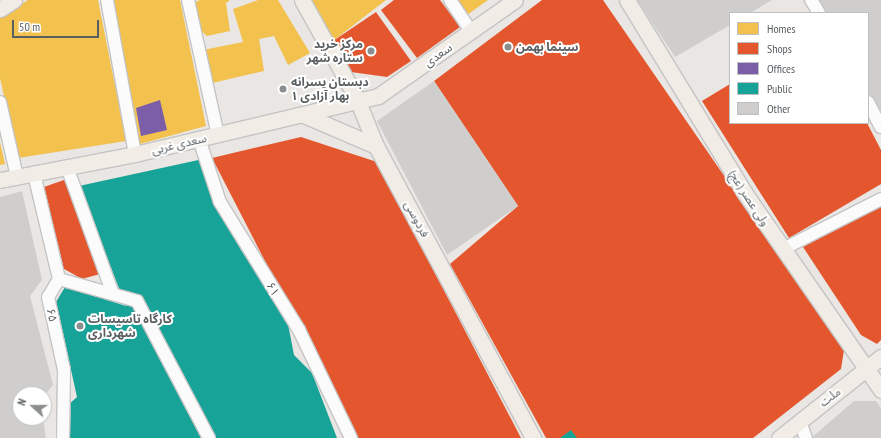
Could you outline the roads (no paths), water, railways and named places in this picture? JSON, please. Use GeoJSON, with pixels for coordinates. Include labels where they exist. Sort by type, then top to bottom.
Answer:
{"type":"FeatureCollection","features":[{"type":"Feature","properties":{"kind":"main road"},"geometry":{"type":"LineString","coordinates":[[0,9],[14,0]]}},
{"type":"Feature","properties":{"kind":"main road","name":"فردوسی"},"geometry":{"type":"LineString","coordinates":[[302,0],[357,99],[376,146],[533,438]]}},
{"type":"Feature","properties":{"kind":"main road","name":"سعدی"},"geometry":{"type":"LineString","coordinates":[[357,99],[378,96],[515,0]]}},
{"type":"Feature","properties":{"kind":"main road","name":"ولی عصر (عج)"},"geometry":{"type":"LineString","coordinates":[[627,0],[744,192],[881,390]]}},
{"type":"Feature","properties":{"kind":"main road","name":"سعدی غربی"},"geometry":{"type":"LineString","coordinates":[[0,180],[135,154],[304,115],[357,99]]}},
{"type":"Feature","properties":{"kind":"main road"},"geometry":{"type":"LineString","coordinates":[[304,115],[376,146]]}},
{"type":"Feature","properties":{"kind":"main road","name":"ملت"},"geometry":{"type":"LineString","coordinates":[[779,438],[881,357]]}},
{"type":"Feature","properties":{"kind":"street"},"geometry":{"type":"LineString","coordinates":[[107,0],[135,154]]}},
{"type":"Feature","properties":{"kind":"street"},"geometry":{"type":"LineString","coordinates":[[188,0],[218,135]]}},
{"type":"Feature","properties":{"kind":"street"},"geometry":{"type":"LineString","coordinates":[[450,0],[472,31]]}},
{"type":"Feature","properties":{"kind":"street"},"geometry":{"type":"LineString","coordinates":[[811,0],[818,12]]}},
{"type":"Feature","properties":{"kind":"street"},"geometry":{"type":"LineString","coordinates":[[0,102],[17,177]]}},
{"type":"Feature","properties":{"kind":"street"},"geometry":{"type":"LineString","coordinates":[[869,104],[881,126]]}},
{"type":"Feature","properties":{"kind":"street","name":"۶۱"},"geometry":{"type":"LineString","coordinates":[[199,139],[220,202],[299,330],[351,438]]}},
{"type":"Feature","properties":{"kind":"street"},"geometry":{"type":"LineString","coordinates":[[67,167],[113,294]]}},
{"type":"Feature","properties":{"kind":"street"},"geometry":{"type":"LineString","coordinates":[[34,174],[59,279],[137,300],[209,438]]}},
{"type":"Feature","properties":{"kind":"street"},"geometry":{"type":"LineString","coordinates":[[783,249],[881,199]]}},
{"type":"Feature","properties":{"kind":"street","name":"۶۵"},"geometry":{"type":"LineString","coordinates":[[59,279],[48,297],[64,370],[63,438]]}},
{"type":"Feature","properties":{"kind":"street"},"geometry":{"type":"LineString","coordinates":[[800,421],[806,438]]}},
{"type":"Feature","properties":{"kind":"place","name":"سینما بهمن"},"geometry":{"type":"Point","coordinates":[508,47]}},
{"type":"Feature","properties":{"kind":"place","name":"مرکز خرید ستاره شهر"},"geometry":{"type":"Point","coordinates":[371,51]}},
{"type":"Feature","properties":{"kind":"place","name":"دبستان پسرانه بهار آزادی ۱"},"geometry":{"type":"Point","coordinates":[283,89]}},
{"type":"Feature","properties":{"kind":"place","name":"کارگاه تاسیسات شهرداری"},"geometry":{"type":"Point","coordinates":[80,326]}}]}
